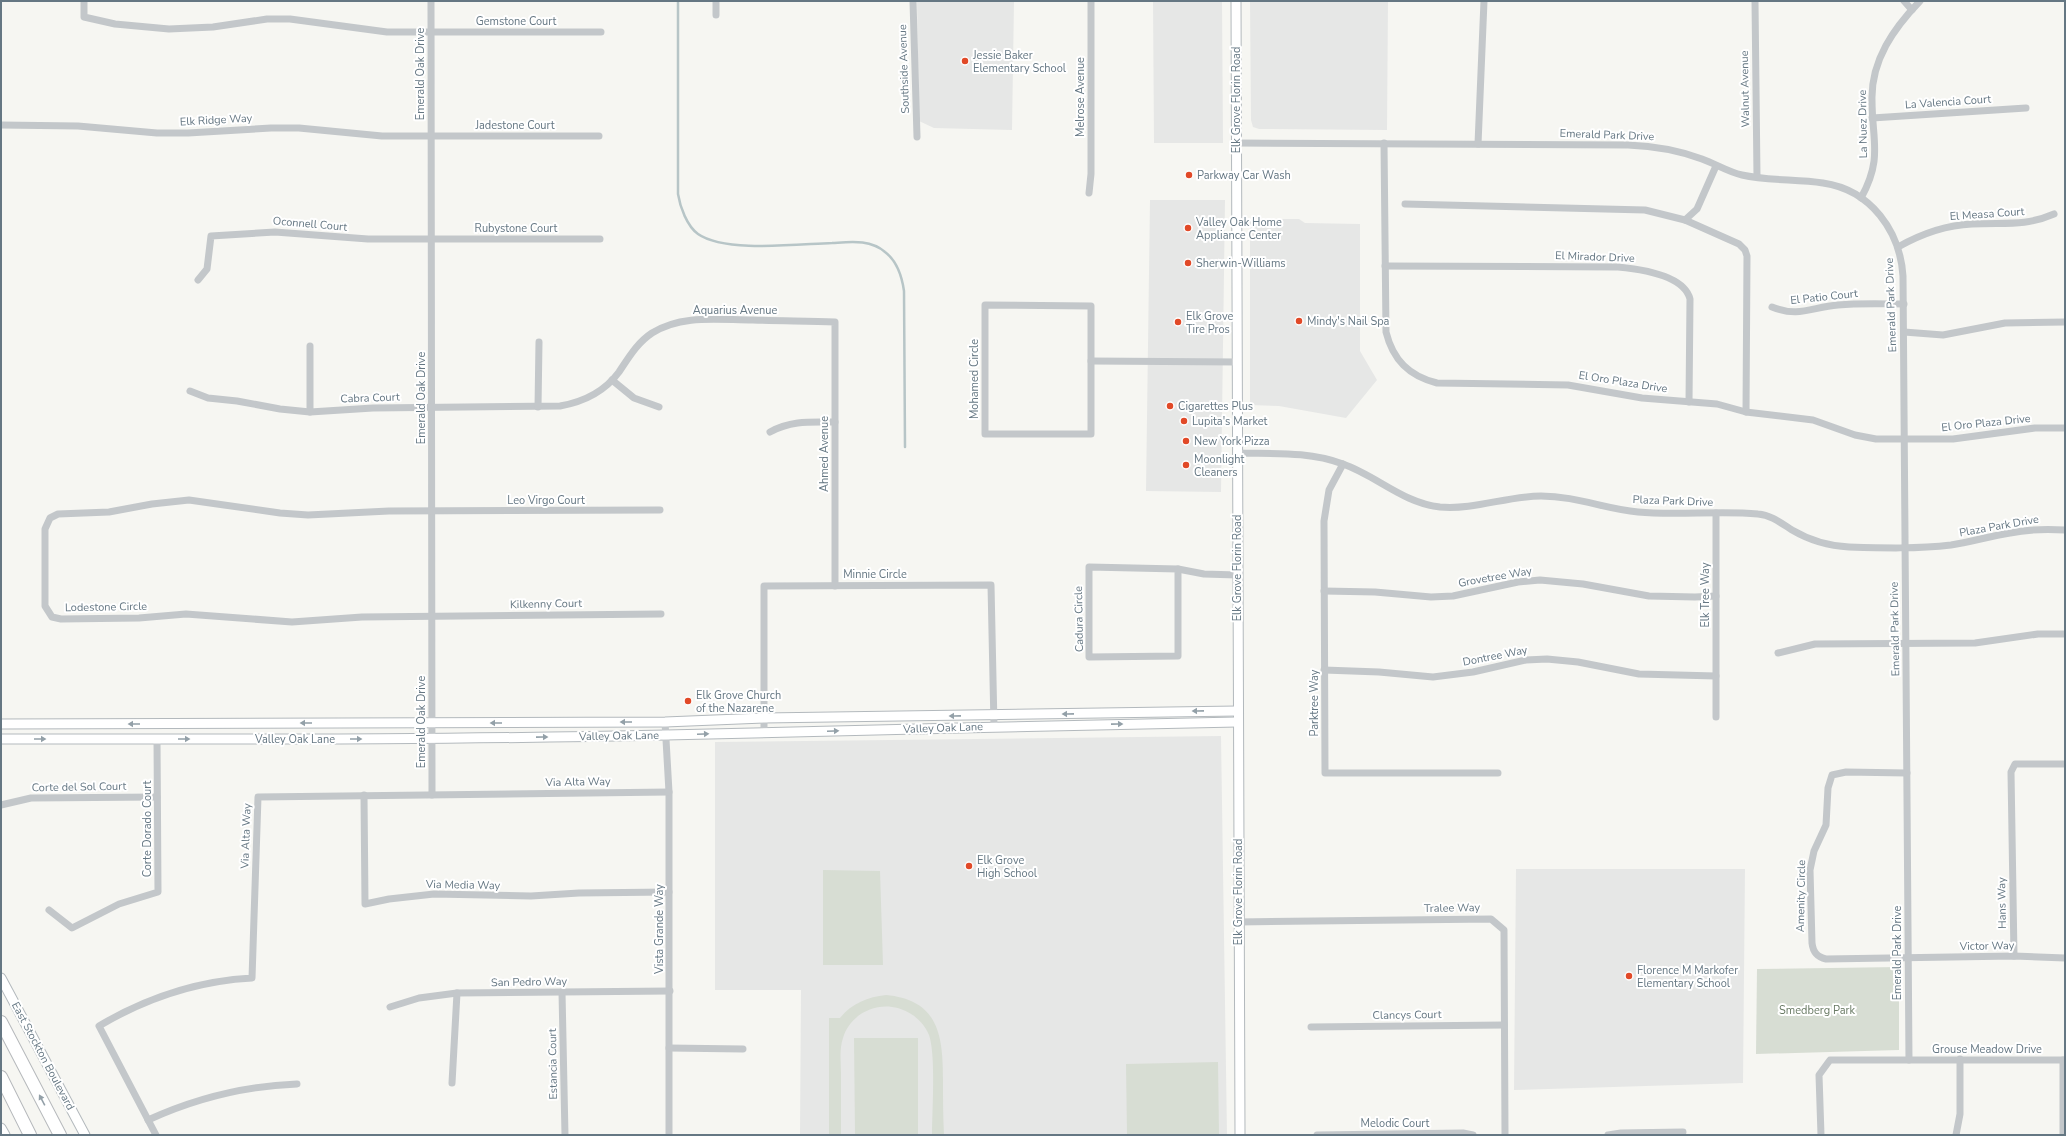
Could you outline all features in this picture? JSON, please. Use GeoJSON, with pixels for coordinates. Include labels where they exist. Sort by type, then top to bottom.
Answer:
{"type":"FeatureCollection","features":[{"type":"Feature","properties":{"kind":"highway"},"geometry":{"type":"LineString","coordinates":[[1,1022],[60,1135]]}},
{"type":"Feature","properties":{"kind":"highway"},"geometry":{"type":"LineString","coordinates":[[1,1077],[30,1135]]}},
{"type":"Feature","properties":{"kind":"street","name":"Gemstone Court"},"geometry":{"type":"LineString","coordinates":[[84,1],[84,16],[115,24],[148,28],[191,29],[267,19],[290,19],[366,30],[431,32],[601,32]]}},
{"type":"Feature","properties":{"kind":"street","name":"Emerald Oak Drive"},"geometry":{"type":"LineString","coordinates":[[431,1],[432,795]]}},
{"type":"Feature","properties":{"kind":"street"},"geometry":{"type":"LineString","coordinates":[[716,1],[716,15]]}},
{"type":"Feature","properties":{"kind":"street","name":"Southside Avenue"},"geometry":{"type":"LineString","coordinates":[[913,1],[917,137]]}},
{"type":"Feature","properties":{"kind":"street","name":"Melrose Avenue"},"geometry":{"type":"LineString","coordinates":[[1089,193],[1092,174],[1091,1]]}},
{"type":"Feature","properties":{"kind":"street","name":"Elk Grove Florin Road"},"geometry":{"type":"LineString","coordinates":[[1236,1],[1237,722],[1240,1135]]}},
{"type":"Feature","properties":{"kind":"street"},"geometry":{"type":"LineString","coordinates":[[1478,144],[1484,1]]}},
{"type":"Feature","properties":{"kind":"street","name":"Walnut Avenue"},"geometry":{"type":"LineString","coordinates":[[1755,1],[1757,177]]}},
{"type":"Feature","properties":{"kind":"street"},"geometry":{"type":"LineString","coordinates":[[1904,1],[1912,10]]}},
{"type":"Feature","properties":{"kind":"street","name":"La Nuez Drive"},"geometry":{"type":"LineString","coordinates":[[1861,198],[1872,176],[1876,157],[1872,118],[1872,87],[1877,65],[1892,34],[1920,1]]}},
{"type":"Feature","properties":{"kind":"street","name":"La Valencia Court"},"geometry":{"type":"LineString","coordinates":[[1872,118],[2026,108]]}},
{"type":"Feature","properties":{"kind":"street","name":"Elk Ridge Way"},"geometry":{"type":"LineString","coordinates":[[1,125],[78,126],[165,133],[299,128],[367,136],[431,136]]}},
{"type":"Feature","properties":{"kind":"street","name":"Jadestone Court"},"geometry":{"type":"LineString","coordinates":[[431,136],[599,136]]}},
{"type":"Feature","properties":{"kind":"street","name":"Emerald Park Drive"},"geometry":{"type":"LineString","coordinates":[[1236,143],[1640,146],[1684,153],[1733,173],[1757,177],[1825,183],[1844,189],[1861,198],[1882,218],[1898,247],[1903,266],[1908,715],[1909,1060]]}},
{"type":"Feature","properties":{"kind":"street","name":"El Oro Plaza Drive"},"geometry":{"type":"LineString","coordinates":[[1384,143],[1385,322],[1388,341],[1397,358],[1404,367],[1418,377],[1437,383],[1568,385],[1642,398],[1717,404],[1746,412],[1813,420],[1866,437],[1953,440],[2035,428],[2065,428]]}},
{"type":"Feature","properties":{"kind":"street"},"geometry":{"type":"LineString","coordinates":[[1685,220],[1697,209],[1716,166]]}},
{"type":"Feature","properties":{"kind":"street"},"geometry":{"type":"LineString","coordinates":[[1405,204],[1645,210],[1685,220],[1739,244],[1746,253],[1748,391],[1746,412]]}},
{"type":"Feature","properties":{"kind":"street","name":"El Measa Court"},"geometry":{"type":"LineString","coordinates":[[1898,247],[1928,233],[1950,227],[1972,224],[2030,223],[2054,214]]}},
{"type":"Feature","properties":{"kind":"street","name":"Oconnell Court"},"geometry":{"type":"LineString","coordinates":[[198,280],[207,269],[211,236],[275,232],[368,240],[432,240]]}},
{"type":"Feature","properties":{"kind":"street","name":"Rubystone Court"},"geometry":{"type":"LineString","coordinates":[[432,240],[600,239]]}},
{"type":"Feature","properties":{"kind":"street","name":"El Mirador Drive"},"geometry":{"type":"LineString","coordinates":[[1385,266],[1618,267],[1641,270],[1674,281],[1685,288],[1690,299],[1689,402]]}},
{"type":"Feature","properties":{"kind":"street","name":"El Patio Court"},"geometry":{"type":"LineString","coordinates":[[1772,306],[1790,312],[1800,312],[1838,304],[1904,304]]}},
{"type":"Feature","properties":{"kind":"street","name":"Mohamed Circle"},"geometry":{"type":"LineString","coordinates":[[985,305],[1091,306],[1091,361],[1091,434],[985,434],[985,305]]}},
{"type":"Feature","properties":{"kind":"street","name":"Aquarius Avenue"},"geometry":{"type":"LineString","coordinates":[[432,408],[560,406],[581,401],[599,391],[612,380],[643,340],[660,328],[679,322],[699,320],[835,322]]}},
{"type":"Feature","properties":{"kind":"street","name":"Ahmed Avenue"},"geometry":{"type":"LineString","coordinates":[[835,322],[835,586]]}},
{"type":"Feature","properties":{"kind":"street"},"geometry":{"type":"LineString","coordinates":[[1904,332],[1943,335],[2005,322],[2065,322]]}},
{"type":"Feature","properties":{"kind":"street"},"geometry":{"type":"LineString","coordinates":[[538,407],[539,342]]}},
{"type":"Feature","properties":{"kind":"street"},"geometry":{"type":"LineString","coordinates":[[310,346],[310,412]]}},
{"type":"Feature","properties":{"kind":"street"},"geometry":{"type":"LineString","coordinates":[[1091,361],[1237,362]]}},
{"type":"Feature","properties":{"kind":"street"},"geometry":{"type":"LineString","coordinates":[[612,380],[634,398],[659,407]]}},
{"type":"Feature","properties":{"kind":"street","name":"Cabra Court"},"geometry":{"type":"LineString","coordinates":[[190,391],[208,398],[310,412],[432,408]]}},
{"type":"Feature","properties":{"kind":"street"},"geometry":{"type":"LineString","coordinates":[[770,432],[783,426],[798,422],[835,422]]}},
{"type":"Feature","properties":{"kind":"street","name":"Plaza Park Drive"},"geometry":{"type":"LineString","coordinates":[[1237,453],[1295,453],[1314,456],[1343,464],[1370,476],[1402,496],[1437,506],[1464,508],[1518,498],[1540,496],[1582,500],[1635,512],[1766,515],[1803,536],[1835,546],[1906,548],[1953,545],[2027,530],[2065,530]]}},
{"type":"Feature","properties":{"kind":"street","name":"Parktree Way"},"geometry":{"type":"LineString","coordinates":[[1343,464],[1332,481],[1325,509],[1325,773],[1498,773]]}},
{"type":"Feature","properties":{"kind":"street","name":"Lodestone Circle"},"geometry":{"type":"LineString","coordinates":[[432,511],[301,514],[253,510],[189,500],[152,504],[110,512],[58,514],[50,518],[45,529],[45,606],[49,614],[61,619],[139,618],[186,614],[292,622],[362,617],[432,616]]}},
{"type":"Feature","properties":{"kind":"street","name":"Leo Virgo Court"},"geometry":{"type":"LineString","coordinates":[[432,511],[660,510]]}},
{"type":"Feature","properties":{"kind":"street","name":"Elk Tree Way"},"geometry":{"type":"LineString","coordinates":[[1716,514],[1716,717]]}},
{"type":"Feature","properties":{"kind":"street","name":"Cadura Circle"},"geometry":{"type":"LineString","coordinates":[[1178,569],[1178,656],[1089,657],[1089,567],[1178,569],[1204,574],[1237,575]]}},
{"type":"Feature","properties":{"kind":"street","name":"Grovetree Way"},"geometry":{"type":"LineString","coordinates":[[1324,591],[1375,592],[1431,597],[1453,596],[1518,582],[1540,580],[1583,584],[1649,596],[1680,598],[1716,596]]}},
{"type":"Feature","properties":{"kind":"street","name":"Minnie Circle"},"geometry":{"type":"LineString","coordinates":[[764,732],[764,586],[991,585],[994,726]]}},
{"type":"Feature","properties":{"kind":"street","name":"Kilkenny Court"},"geometry":{"type":"LineString","coordinates":[[432,616],[661,614]]}},
{"type":"Feature","properties":{"kind":"street"},"geometry":{"type":"LineString","coordinates":[[1778,653],[1815,644],[1976,643],[2038,634],[2065,634]]}},
{"type":"Feature","properties":{"kind":"street","name":"Dontree Way"},"geometry":{"type":"LineString","coordinates":[[1324,670],[1379,672],[1433,677],[1473,672],[1526,660],[1547,659],[1578,662],[1639,674],[1716,676]]}},
{"type":"Feature","properties":{"kind":"street","name":"Valley Oak Lane"},"geometry":{"type":"LineString","coordinates":[[1,724],[665,722],[764,718],[1237,711]]}},
{"type":"Feature","properties":{"kind":"street","name":"Vista Grande Way"},"geometry":{"type":"LineString","coordinates":[[665,722],[664,735],[669,792],[669,1135]]}},
{"type":"Feature","properties":{"kind":"street","name":"Valley Oak Lane"},"geometry":{"type":"LineString","coordinates":[[1,739],[433,738],[664,735],[994,726],[1237,722]]}},
{"type":"Feature","properties":{"kind":"street"},"geometry":{"type":"LineString","coordinates":[[156,724],[157,739]]}},
{"type":"Feature","properties":{"kind":"street","name":"Corte Dorado Court"},"geometry":{"type":"LineString","coordinates":[[49,910],[72,928],[119,904],[158,892],[157,739]]}},
{"type":"Feature","properties":{"kind":"street","name":"Hans Way"},"geometry":{"type":"LineString","coordinates":[[2014,956],[2011,772],[2015,764],[2065,764]]}},
{"type":"Feature","properties":{"kind":"street","name":"Amenity Circle"},"geometry":{"type":"LineString","coordinates":[[1907,773],[1846,772],[1832,775],[1828,788],[1826,824],[1814,851],[1810,870],[1812,943],[1814,952],[1818,956],[1826,959],[1908,958]]}},
{"type":"Feature","properties":{"kind":"street","name":"Via Alta Way"},"geometry":{"type":"LineString","coordinates":[[156,1135],[99,1026],[136,1006],[175,991],[216,982],[252,978],[258,797],[669,792]]}},
{"type":"Feature","properties":{"kind":"street","name":"Via Media Way"},"geometry":{"type":"LineString","coordinates":[[364,795],[365,904],[389,899],[434,894],[531,896],[579,893],[669,892]]}},
{"type":"Feature","properties":{"kind":"street","name":"Corte del Sol Court"},"geometry":{"type":"LineString","coordinates":[[1,806],[31,798],[158,797]]}},
{"type":"Feature","properties":{"kind":"street","name":"Tralee Way"},"geometry":{"type":"LineString","coordinates":[[1238,922],[1491,919],[1504,930],[1505,1135]]}},
{"type":"Feature","properties":{"kind":"street","name":"Victor Way"},"geometry":{"type":"LineString","coordinates":[[1908,958],[2014,956],[2065,958]]}},
{"type":"Feature","properties":{"kind":"street","name":"East Stockton Boulevard"},"geometry":{"type":"LineString","coordinates":[[1,978],[85,1135]]}},
{"type":"Feature","properties":{"kind":"street","name":"San Pedro Way"},"geometry":{"type":"LineString","coordinates":[[390,1007],[419,998],[457,993],[670,991]]}},
{"type":"Feature","properties":{"kind":"street","name":"Estancia Court"},"geometry":{"type":"LineString","coordinates":[[562,992],[565,1135]]}},
{"type":"Feature","properties":{"kind":"street"},"geometry":{"type":"LineString","coordinates":[[452,1083],[457,993]]}},
{"type":"Feature","properties":{"kind":"street","name":"Clancys Court"},"geometry":{"type":"LineString","coordinates":[[1311,1027],[1504,1025]]}},
{"type":"Feature","properties":{"kind":"street"},"geometry":{"type":"LineString","coordinates":[[669,1048],[743,1049]]}},
{"type":"Feature","properties":{"kind":"street"},"geometry":{"type":"LineString","coordinates":[[1956,1135],[1960,1114],[1960,1059]]}},
{"type":"Feature","properties":{"kind":"street","name":"Grouse Meadow Drive"},"geometry":{"type":"LineString","coordinates":[[1821,1135],[1819,1075],[1830,1060],[2064,1060]]}},
{"type":"Feature","properties":{"kind":"street"},"geometry":{"type":"LineString","coordinates":[[2063,1135],[2064,1060]]}},
{"type":"Feature","properties":{"kind":"street"},"geometry":{"type":"LineString","coordinates":[[148,1120],[173,1109],[219,1094],[254,1087],[297,1084]]}},
{"type":"Feature","properties":{"kind":"street"},"geometry":{"type":"LineString","coordinates":[[1,1128],[5,1135]]}},
{"type":"Feature","properties":{"kind":"street"},"geometry":{"type":"LineString","coordinates":[[1608,1135],[1621,1133],[1683,1132]]}},
{"type":"Feature","properties":{"kind":"street","name":"Melodic Court"},"geometry":{"type":"LineString","coordinates":[[1317,1135],[1463,1133],[1473,1135]]}},
{"type":"Feature","properties":{"kind":"shaded area","name":"Jessie Baker Elementary School"},"geometry":{"type":"Polygon","coordinates":[[[917,1],[1014,1],[1012,130],[934,128],[919,121],[917,1]]]}},
{"type":"Feature","properties":{"kind":"shaded area"},"geometry":{"type":"Polygon","coordinates":[[[1153,1],[1222,1],[1223,143],[1154,143],[1153,1]]]}},
{"type":"Feature","properties":{"kind":"shaded area"},"geometry":{"type":"Polygon","coordinates":[[[1250,1],[1388,1],[1387,130],[1259,129],[1253,127],[1251,120],[1250,1]]]}},
{"type":"Feature","properties":{"kind":"shaded area"},"geometry":{"type":"Polygon","coordinates":[[[1150,200],[1225,200],[1221,492],[1146,491],[1150,200]]]}},
{"type":"Feature","properties":{"kind":"shaded area"},"geometry":{"type":"Polygon","coordinates":[[[1250,219],[1299,219],[1305,223],[1360,224],[1360,351],[1377,380],[1346,418],[1279,406],[1250,405],[1250,219]]]}},
{"type":"Feature","properties":{"kind":"shaded area","name":"Elk Grove High School"},"geometry":{"type":"Polygon","coordinates":[[[1221,736],[1227,1135],[800,1135],[801,990],[715,990],[715,742],[1221,736]]]}},
{"type":"Feature","properties":{"kind":"shaded area","name":"Florence M Markofer Elementary School"},"geometry":{"type":"Polygon","coordinates":[[[1516,869],[1745,869],[1743,1083],[1514,1090],[1516,869]]]}},
{"type":"Feature","properties":{"kind":"green space"},"geometry":{"type":"Polygon","coordinates":[[[823,870],[880,871],[883,965],[823,965],[823,870]]]}},
{"type":"Feature","properties":{"kind":"green space","name":"Smedberg Park"},"geometry":{"type":"Polygon","coordinates":[[[1899,967],[1899,1050],[1756,1054],[1757,969],[1899,967]]]}},
{"type":"Feature","properties":{"kind":"green space"},"geometry":{"type":"Polygon","coordinates":[[[886,995],[904,998],[917,1004],[927,1012],[939,1035],[943,1064],[944,1135],[932,1135],[933,1069],[929,1035],[923,1025],[914,1016],[898,1008],[884,1007],[869,1010],[862,1014],[850,1024],[846,1031],[842,1042],[841,1052],[841,1135],[829,1135],[829,1018],[840,1018],[850,1008],[867,999],[886,995]]]}},
{"type":"Feature","properties":{"kind":"green space"},"geometry":{"type":"Polygon","coordinates":[[[854,1038],[918,1038],[918,1135],[855,1135],[854,1038]]]}},
{"type":"Feature","properties":{"kind":"green space"},"geometry":{"type":"Polygon","coordinates":[[[1218,1062],[1219,1135],[1127,1135],[1126,1064],[1218,1062]]]}},
{"type":"Feature","properties":{"kind":"waterway"},"geometry":{"type":"LineString","coordinates":[[678,1],[678,194],[680,205],[685,216],[694,231],[698,234],[710,240],[726,244],[782,246],[860,242],[879,248],[893,260],[902,280],[904,291],[905,447]]}},
{"type":"Feature","properties":{"kind":"place","name":"Jessie Baker Elementary School"},"geometry":{"type":"Point","coordinates":[965,61]}},
{"type":"Feature","properties":{"kind":"place","name":"Parkway Car Wash"},"geometry":{"type":"Point","coordinates":[1189,175]}},
{"type":"Feature","properties":{"kind":"place","name":"Valley Oak Home Appliance Center"},"geometry":{"type":"Point","coordinates":[1188,228]}},
{"type":"Feature","properties":{"kind":"place","name":"Sherwin-Williams"},"geometry":{"type":"Point","coordinates":[1188,263]}},
{"type":"Feature","properties":{"kind":"place","name":"Mindy's Nail Spa"},"geometry":{"type":"Point","coordinates":[1299,321]}},
{"type":"Feature","properties":{"kind":"place","name":"Elk Grove Tire Pros"},"geometry":{"type":"Point","coordinates":[1178,322]}},
{"type":"Feature","properties":{"kind":"place","name":"Cigarettes Plus"},"geometry":{"type":"Point","coordinates":[1170,406]}},
{"type":"Feature","properties":{"kind":"place","name":"Lupita's Market"},"geometry":{"type":"Point","coordinates":[1184,421]}},
{"type":"Feature","properties":{"kind":"place","name":"New York Pizza"},"geometry":{"type":"Point","coordinates":[1186,441]}},
{"type":"Feature","properties":{"kind":"place","name":"Moonlight Cleaners"},"geometry":{"type":"Point","coordinates":[1186,465]}},
{"type":"Feature","properties":{"kind":"place","name":"Elk Grove Church of the Nazarene"},"geometry":{"type":"Point","coordinates":[688,701]}},
{"type":"Feature","properties":{"kind":"place","name":"Elk Grove High School"},"geometry":{"type":"Point","coordinates":[969,866]}},
{"type":"Feature","properties":{"kind":"place","name":"Florence M Markofer Elementary School"},"geometry":{"type":"Point","coordinates":[1629,976]}}]}
